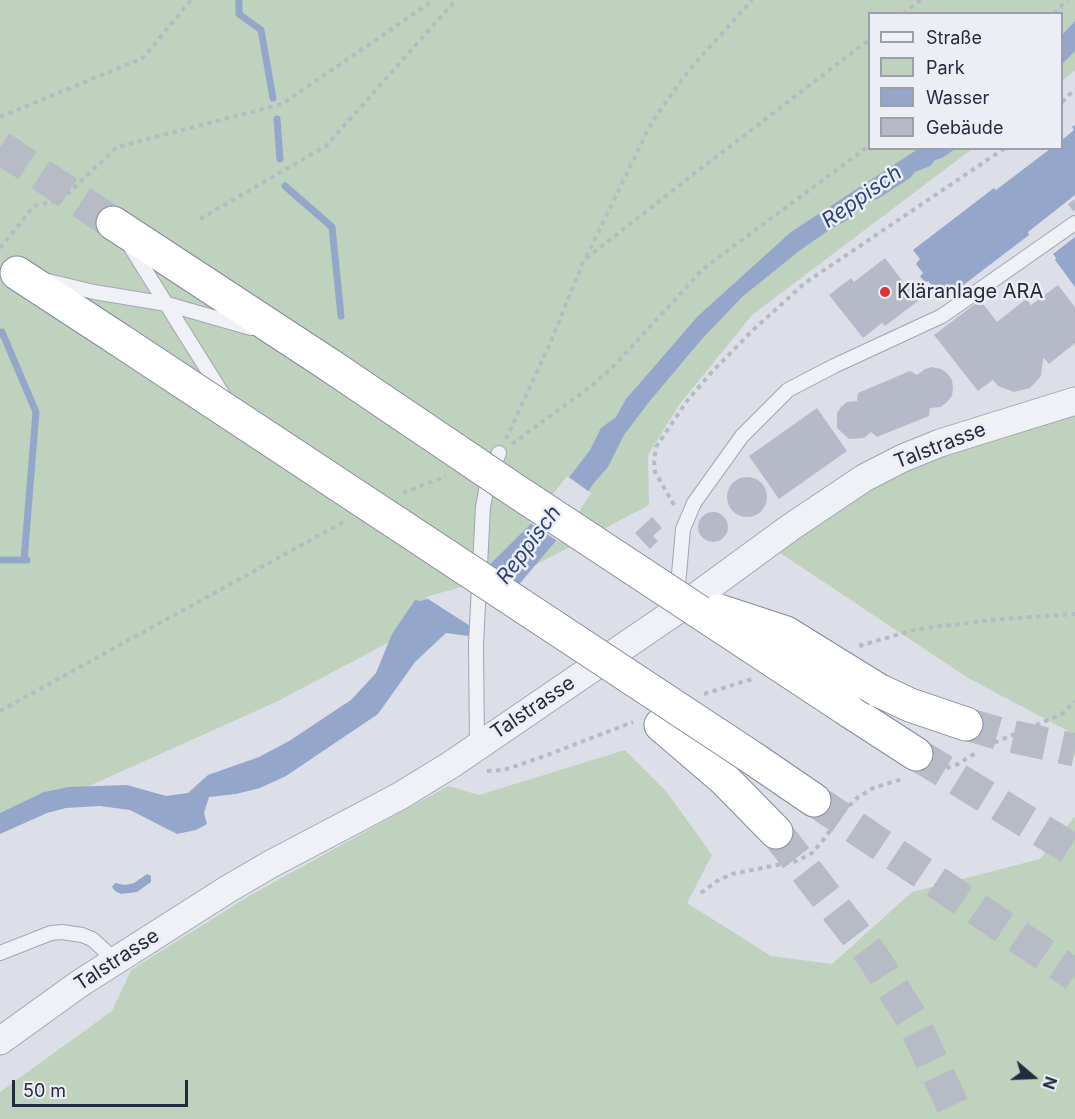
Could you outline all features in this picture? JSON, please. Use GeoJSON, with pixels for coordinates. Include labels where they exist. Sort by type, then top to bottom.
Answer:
{"type":"FeatureCollection","features":[{"type":"Feature","properties":{"kind":"highway"},"geometry":{"type":"LineString","coordinates":[[113,224],[297,344],[677,604],[848,710],[918,768]]}},
{"type":"Feature","properties":{"kind":"highway"},"geometry":{"type":"LineString","coordinates":[[8,260],[118,339],[479,572],[814,800]]}},
{"type":"Feature","properties":{"kind":"highway"},"geometry":{"type":"LineString","coordinates":[[479,572],[520,625],[661,725],[724,779],[776,832]]}},
{"type":"Feature","properties":{"kind":"highway"},"geometry":{"type":"LineString","coordinates":[[677,604],[786,633],[878,690],[910,705],[966,724]]}},
{"type":"Feature","properties":{"kind":"street","name":"Talstrasse"},"geometry":{"type":"LineString","coordinates":[[0,1041],[115,960],[242,880],[399,796],[477,747],[677,604],[818,508],[883,468],[940,443],[1075,401]]}},
{"type":"Feature","properties":{"kind":"lane"},"geometry":{"type":"LineString","coordinates":[[677,604],[682,537],[685,522],[698,496],[742,436],[788,390],[942,316],[1075,223]]}},
{"type":"Feature","properties":{"kind":"lane"},"geometry":{"type":"LineString","coordinates":[[113,224],[136,254],[219,389],[243,421]]}},
{"type":"Feature","properties":{"kind":"lane"},"geometry":{"type":"LineString","coordinates":[[8,260],[94,292],[167,304],[236,322],[297,344]]}},
{"type":"Feature","properties":{"kind":"lane"},"geometry":{"type":"LineString","coordinates":[[477,747],[476,644],[485,491],[499,453]]}},
{"type":"Feature","properties":{"kind":"lane"},"geometry":{"type":"LineString","coordinates":[[0,953],[51,933],[62,932],[92,939],[115,960]]}},
{"type":"Feature","properties":{"kind":"path"},"geometry":{"type":"LineString","coordinates":[[0,117],[142,58],[191,0]]}},
{"type":"Feature","properties":{"kind":"path"},"geometry":{"type":"LineString","coordinates":[[8,260],[34,206],[61,200],[117,147],[282,104],[434,0]]}},
{"type":"Feature","properties":{"kind":"path"},"geometry":{"type":"LineString","coordinates":[[200,219],[326,146],[456,0]]}},
{"type":"Feature","properties":{"kind":"path"},"geometry":{"type":"LineString","coordinates":[[499,453],[536,376],[584,260],[652,122],[689,70],[752,0]]}},
{"type":"Feature","properties":{"kind":"path"},"geometry":{"type":"LineString","coordinates":[[906,12],[921,0]]}},
{"type":"Feature","properties":{"kind":"path"},"geometry":{"type":"LineString","coordinates":[[1056,12],[1067,0]]}},
{"type":"Feature","properties":{"kind":"path"},"geometry":{"type":"LineString","coordinates":[[584,260],[868,41]]}},
{"type":"Feature","properties":{"kind":"path"},"geometry":{"type":"LineString","coordinates":[[1063,101],[1075,89]]}},
{"type":"Feature","properties":{"kind":"path"},"geometry":{"type":"LineString","coordinates":[[499,453],[574,399],[613,367],[703,269],[868,146]]}},
{"type":"Feature","properties":{"kind":"path"},"geometry":{"type":"LineString","coordinates":[[685,522],[658,478],[654,461],[656,447],[699,386],[752,331],[805,283],[1002,150]]}},
{"type":"Feature","properties":{"kind":"path"},"geometry":{"type":"LineString","coordinates":[[397,496],[455,472]]}},
{"type":"Feature","properties":{"kind":"path"},"geometry":{"type":"LineString","coordinates":[[0,711],[350,519]]}},
{"type":"Feature","properties":{"kind":"path"},"geometry":{"type":"LineString","coordinates":[[701,893],[717,881],[732,874],[797,861],[812,853],[842,813],[857,798],[873,788],[918,768],[958,764],[988,744],[1064,713],[1075,701]]}},
{"type":"Feature","properties":{"kind":"green space"},"geometry":{"type":"Polygon","coordinates":[[[0,0],[1075,0],[1075,70],[1063,80],[1063,12],[868,12],[868,150],[971,150],[752,315],[679,405],[648,455],[649,505],[276,702],[0,826],[0,0]]]}},
{"type":"Feature","properties":{"kind":"green space"},"geometry":{"type":"Polygon","coordinates":[[[1075,412],[1075,757],[1070,732],[968,678],[777,551],[866,492],[944,453],[1075,412]]]}},
{"type":"Feature","properties":{"kind":"green space"},"geometry":{"type":"Polygon","coordinates":[[[625,750],[666,791],[712,855],[687,903],[771,956],[832,964],[912,892],[1040,859],[1075,816],[1075,1119],[0,1119],[0,1092],[112,1011],[131,970],[249,896],[448,786],[479,795],[625,750]]]}},
{"type":"Feature","properties":{"kind":"water"},"geometry":{"type":"Polygon","coordinates":[[[1075,21],[1075,51],[1063,63],[1063,34],[1075,21]]]}},
{"type":"Feature","properties":{"kind":"water"},"geometry":{"type":"Polygon","coordinates":[[[1075,125],[1075,195],[1028,232],[1029,235],[949,296],[941,287],[936,290],[928,281],[925,283],[920,276],[923,273],[916,264],[920,259],[913,250],[994,188],[996,190],[1049,150],[1063,150],[1063,139],[1074,130],[1072,127],[1075,125]]]}},
{"type":"Feature","properties":{"kind":"water","name":"Reppisch"},"geometry":{"type":"Polygon","coordinates":[[[916,150],[954,150],[935,160],[930,166],[915,172],[910,178],[879,198],[867,203],[846,221],[799,251],[742,297],[701,340],[649,402],[624,435],[608,467],[593,484],[555,542],[499,608],[468,636],[446,633],[415,662],[378,714],[286,776],[260,788],[209,797],[204,813],[207,824],[196,830],[177,834],[130,810],[100,806],[66,808],[47,813],[0,834],[0,813],[44,792],[69,787],[127,785],[166,796],[188,793],[208,775],[259,757],[289,741],[351,700],[376,673],[392,634],[415,600],[420,601],[464,590],[542,513],[590,450],[601,428],[616,417],[626,399],[698,316],[791,232],[916,150]]]}},
{"type":"Feature","properties":{"kind":"water"},"geometry":{"type":"Polygon","coordinates":[[[1075,237],[1075,287],[1053,254],[1075,237]]]}},
{"type":"Feature","properties":{"kind":"water"},"geometry":{"type":"Polygon","coordinates":[[[147,874],[151,876],[151,882],[137,892],[121,894],[112,887],[115,883],[125,885],[134,883],[147,874]]]}},
{"type":"Feature","properties":{"kind":"pier"},"geometry":{"type":"Polygon","coordinates":[[[567,476],[591,493],[559,542],[529,522],[567,476]]]}},
{"type":"Feature","properties":{"kind":"pier"},"geometry":{"type":"Polygon","coordinates":[[[486,565],[501,610],[478,631],[425,597],[462,587],[486,565]]]}},
{"type":"Feature","properties":{"kind":"building"},"geometry":{"type":"Polygon","coordinates":[[[1075,199],[1075,210],[1073,211],[1068,204],[1075,199]]]}},
{"type":"Feature","properties":{"kind":"building","name":"Kläranlage ARA"},"geometry":{"type":"Polygon","coordinates":[[[885,258],[918,301],[885,326],[882,323],[863,338],[829,295],[851,278],[854,282],[885,258]]]}},
{"type":"Feature","properties":{"kind":"building"},"geometry":{"type":"Polygon","coordinates":[[[1058,285],[1075,307],[1075,343],[1049,364],[1043,359],[1041,376],[1030,388],[1014,392],[998,386],[993,380],[978,391],[934,335],[980,300],[997,322],[1026,299],[1031,305],[1058,285]]]}},
{"type":"Feature","properties":{"kind":"building"},"geometry":{"type":"Polygon","coordinates":[[[932,367],[947,373],[952,380],[953,388],[952,396],[947,402],[941,407],[930,408],[929,416],[877,437],[871,432],[864,438],[849,439],[837,428],[837,413],[847,402],[857,401],[858,393],[910,371],[917,375],[932,367]]]}},
{"type":"Feature","properties":{"kind":"building"},"geometry":{"type":"Polygon","coordinates":[[[817,408],[847,451],[779,499],[749,456],[817,408]]]}},
{"type":"Feature","properties":{"kind":"building"},"geometry":{"type":"Polygon","coordinates":[[[747,477],[761,483],[767,497],[761,511],[747,517],[733,511],[727,497],[733,483],[747,477]]]}},
{"type":"Feature","properties":{"kind":"building"},"geometry":{"type":"Polygon","coordinates":[[[713,512],[719,513],[727,521],[727,533],[719,541],[713,542],[707,541],[699,533],[698,527],[699,521],[707,513],[713,512]]]}},
{"type":"Feature","properties":{"kind":"building"},"geometry":{"type":"Polygon","coordinates":[[[652,517],[662,528],[653,536],[658,541],[650,549],[635,533],[652,517]]]}},
{"type":"Feature","properties":{"kind":"waterway"},"geometry":{"type":"LineString","coordinates":[[239,0],[239,14],[261,30],[273,98]]}},
{"type":"Feature","properties":{"kind":"waterway"},"geometry":{"type":"LineString","coordinates":[[277,119],[280,159]]}},
{"type":"Feature","properties":{"kind":"waterway"},"geometry":{"type":"LineString","coordinates":[[285,186],[332,227],[341,316]]}},
{"type":"Feature","properties":{"kind":"waterway"},"geometry":{"type":"LineString","coordinates":[[2,332],[36,412],[24,560]]}},
{"type":"Feature","properties":{"kind":"waterway"},"geometry":{"type":"LineString","coordinates":[[0,560],[27,560]]}},
{"type":"Feature","properties":{"kind":"tunnel"},"geometry":{"type":"LineString","coordinates":[[0,147],[113,223]]}},
{"type":"Feature","properties":{"kind":"tunnel"},"geometry":{"type":"LineString","coordinates":[[966,724],[1075,750]]}},
{"type":"Feature","properties":{"kind":"tunnel"},"geometry":{"type":"LineString","coordinates":[[916,754],[1075,851]]}},
{"type":"Feature","properties":{"kind":"tunnel"},"geometry":{"type":"LineString","coordinates":[[814,800],[1075,975]]}},
{"type":"Feature","properties":{"kind":"tunnel"},"geometry":{"type":"LineString","coordinates":[[776,832],[873,957],[911,1017],[959,1119]]}},
{"type":"Feature","properties":{"kind":"place","name":"Kläranlage ARA"},"geometry":{"type":"Point","coordinates":[885,292]}}]}
